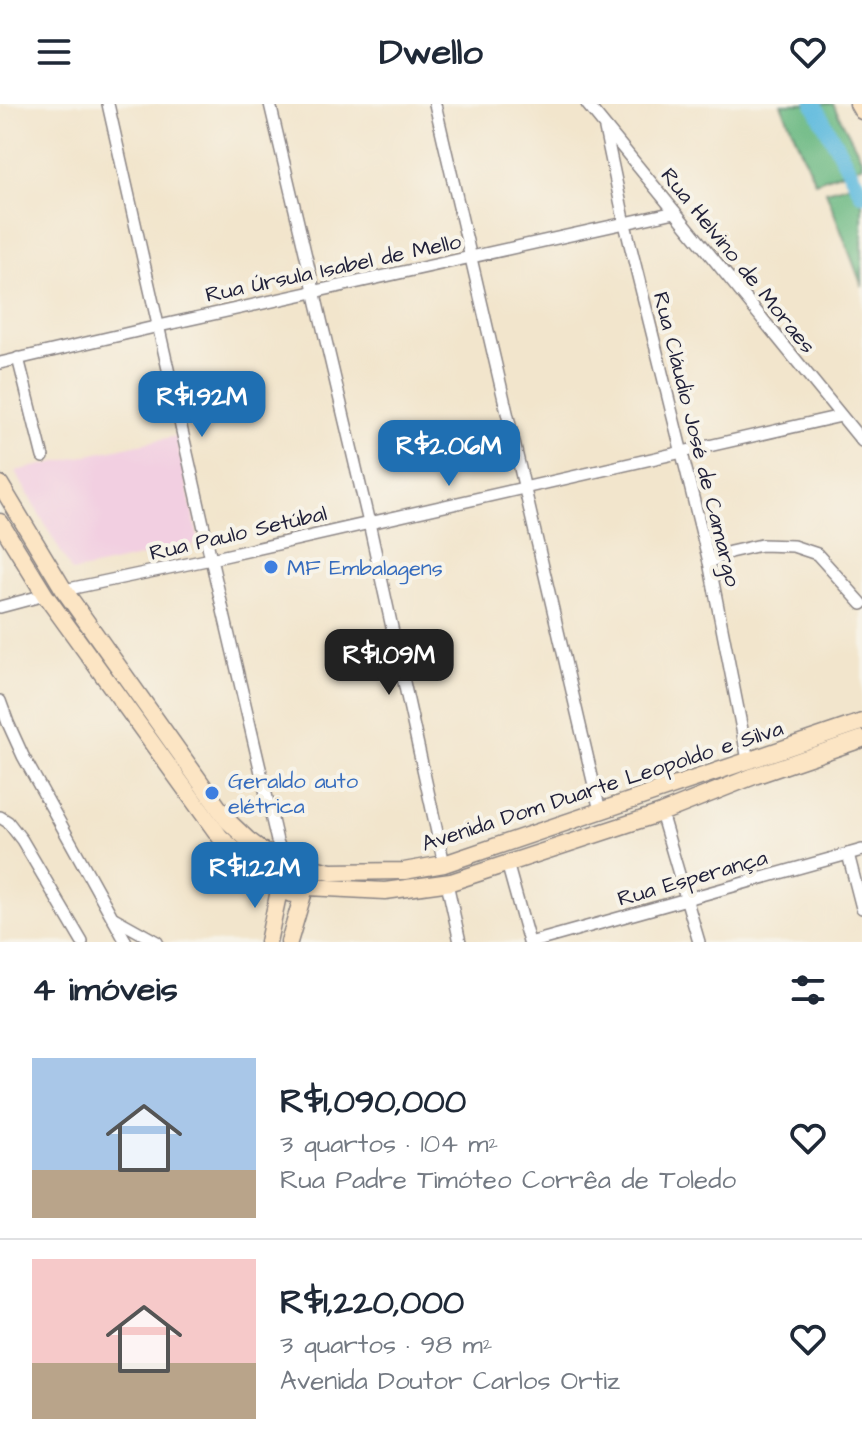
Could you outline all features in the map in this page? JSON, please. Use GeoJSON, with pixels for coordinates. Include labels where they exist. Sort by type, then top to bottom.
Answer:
{"type":"FeatureCollection","features":[{"type":"Feature","properties":{"kind":"main road"},"geometry":{"type":"LineString","coordinates":[[858,104],[862,111]]}},
{"type":"Feature","properties":{"kind":"main road"},"geometry":{"type":"LineString","coordinates":[[0,484],[64,590],[228,821],[248,840],[270,846],[288,893],[293,895],[306,889]]}},
{"type":"Feature","properties":{"kind":"main road"},"geometry":{"type":"LineString","coordinates":[[0,522],[45,595],[220,837],[252,865],[282,875]]}},
{"type":"Feature","properties":{"kind":"main road"},"geometry":{"type":"LineString","coordinates":[[89,657],[104,646]]}},
{"type":"Feature","properties":{"kind":"main road","name":"Avenida Dom Duarte Leopoldo e Silva"},"geometry":{"type":"LineString","coordinates":[[306,889],[385,891],[447,883],[661,813],[751,768],[862,722]]}},
{"type":"Feature","properties":{"kind":"main road","name":"Avenida Dom Duarte Leopoldo e Silva"},"geometry":{"type":"LineString","coordinates":[[305,866],[331,872],[404,871],[444,864],[600,811],[862,739]]}},
{"type":"Feature","properties":{"kind":"main road"},"geometry":{"type":"LineString","coordinates":[[268,942],[282,875],[298,862],[305,866],[311,879],[289,942]]}},
{"type":"Feature","properties":{"kind":"street"},"geometry":{"type":"LineString","coordinates":[[108,104],[211,559],[270,846]]}},
{"type":"Feature","properties":{"kind":"street"},"geometry":{"type":"LineString","coordinates":[[270,104],[316,291],[444,864]]}},
{"type":"Feature","properties":{"kind":"street"},"geometry":{"type":"LineString","coordinates":[[435,104],[600,811]]}},
{"type":"Feature","properties":{"kind":"street","name":"Rua Helvino de Moraes"},"geometry":{"type":"LineString","coordinates":[[587,104],[862,441]]}},
{"type":"Feature","properties":{"kind":"street","name":"Rua Cláudio José de Camargo"},"geometry":{"type":"LineString","coordinates":[[605,129],[625,224],[709,562],[751,768]]}},
{"type":"Feature","properties":{"kind":"street","name":"Rua Úrsula Isabel de Mello"},"geometry":{"type":"LineString","coordinates":[[0,363],[675,212]]}},
{"type":"Feature","properties":{"kind":"street"},"geometry":{"type":"LineString","coordinates":[[18,358],[43,457]]}},
{"type":"Feature","properties":{"kind":"street","name":"Rua Paulo Setúbal"},"geometry":{"type":"LineString","coordinates":[[64,590],[841,416]]}},
{"type":"Feature","properties":{"kind":"street"},"geometry":{"type":"LineString","coordinates":[[709,562],[730,552],[761,545],[793,546],[817,554],[862,604]]}},
{"type":"Feature","properties":{"kind":"street"},"geometry":{"type":"LineString","coordinates":[[0,607],[45,595]]}},
{"type":"Feature","properties":{"kind":"street"},"geometry":{"type":"LineString","coordinates":[[0,701],[23,756],[128,942],[141,933]]}},
{"type":"Feature","properties":{"kind":"street"},"geometry":{"type":"LineString","coordinates":[[661,813],[699,942]]}},
{"type":"Feature","properties":{"kind":"street"},"geometry":{"type":"LineString","coordinates":[[0,817],[22,840],[82,942]]}},
{"type":"Feature","properties":{"kind":"street","name":"Rua Esperança"},"geometry":{"type":"LineString","coordinates":[[531,942],[862,850]]}},
{"type":"Feature","properties":{"kind":"street"},"geometry":{"type":"LineString","coordinates":[[848,854],[862,908]]}},
{"type":"Feature","properties":{"kind":"street"},"geometry":{"type":"LineString","coordinates":[[507,863],[531,942]]}},
{"type":"Feature","properties":{"kind":"street"},"geometry":{"type":"LineString","coordinates":[[447,883],[460,942]]}},
{"type":"Feature","properties":{"kind":"street"},"geometry":{"type":"LineString","coordinates":[[113,917],[157,942]]}},
{"type":"Feature","properties":{"kind":"shaded area"},"geometry":{"type":"Polygon","coordinates":[[[176,436],[198,538],[193,545],[72,572],[15,471],[176,436]]]}},
{"type":"Feature","properties":{"kind":"green space"},"geometry":{"type":"Polygon","coordinates":[[[781,104],[833,104],[862,159],[862,165],[815,182],[781,104]]]}},
{"type":"Feature","properties":{"kind":"green space"},"geometry":{"type":"Polygon","coordinates":[[[862,181],[862,286],[826,191],[862,181]]]}},
{"type":"Feature","properties":{"kind":"waterway"},"geometry":{"type":"LineString","coordinates":[[814,104],[862,194]]}},
{"type":"Feature","properties":{"kind":"place","name":"MF Embalagens"},"geometry":{"type":"Point","coordinates":[271,567]}},
{"type":"Feature","properties":{"kind":"place","name":"Geraldo auto elétrica"},"geometry":{"type":"Point","coordinates":[212,793]}}]}
